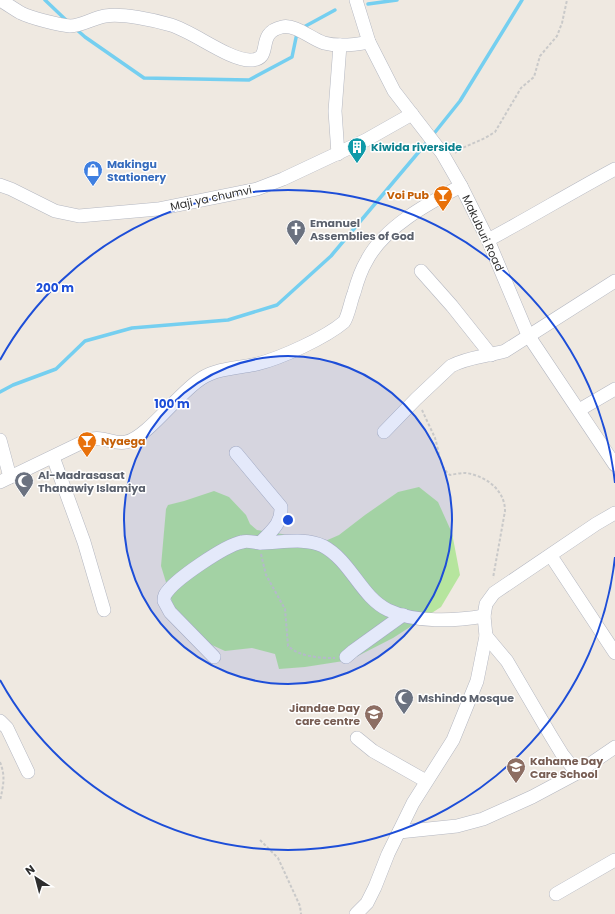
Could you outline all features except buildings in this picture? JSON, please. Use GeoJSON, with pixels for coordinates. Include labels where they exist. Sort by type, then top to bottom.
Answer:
{"type":"FeatureCollection","features":[{"type":"Feature","properties":{"kind":"street"},"geometry":{"type":"LineString","coordinates":[[0,0],[29,16],[64,25],[72,26],[106,15],[120,15],[156,21],[184,30],[232,55],[250,60],[258,59],[262,56],[266,38],[269,33],[284,26],[298,30],[324,43],[355,45],[369,42]]}},
{"type":"Feature","properties":{"kind":"street","name":"Makuburi Road"},"geometry":{"type":"LineString","coordinates":[[356,0],[369,42],[394,91],[444,157],[461,186],[488,240],[528,335],[615,465]]}},
{"type":"Feature","properties":{"kind":"street"},"geometry":{"type":"LineString","coordinates":[[338,154],[335,111],[340,45]]}},
{"type":"Feature","properties":{"kind":"street","name":"Maji ya chumvi"},"geometry":{"type":"LineString","coordinates":[[0,185],[56,211],[79,216],[158,209],[257,189],[295,174],[338,154],[412,114]]}},
{"type":"Feature","properties":{"kind":"street"},"geometry":{"type":"LineString","coordinates":[[488,240],[615,169]]}},
{"type":"Feature","properties":{"kind":"street"},"geometry":{"type":"LineString","coordinates":[[0,440],[5,479],[80,443],[95,438],[125,442],[135,438],[147,429],[182,393],[201,378],[219,371],[262,363],[279,357],[335,328],[346,320],[354,292],[366,260],[382,240],[419,209],[461,186]]}},
{"type":"Feature","properties":{"kind":"street"},"geometry":{"type":"LineString","coordinates":[[421,271],[452,306],[491,355]]}},
{"type":"Feature","properties":{"kind":"street"},"geometry":{"type":"LineString","coordinates":[[384,432],[418,397],[458,362],[505,351],[615,281]]}},
{"type":"Feature","properties":{"kind":"street"},"geometry":{"type":"LineString","coordinates":[[579,410],[615,389]]}},
{"type":"Feature","properties":{"kind":"street"},"geometry":{"type":"LineString","coordinates":[[236,453],[281,506],[282,515],[278,523],[260,543]]}},
{"type":"Feature","properties":{"kind":"street"},"geometry":{"type":"LineString","coordinates":[[53,456],[84,542],[104,610]]}},
{"type":"Feature","properties":{"kind":"street"},"geometry":{"type":"LineString","coordinates":[[356,914],[367,903],[376,887],[388,854],[413,803],[453,740],[472,695],[482,662],[486,636],[484,616],[486,604],[494,593],[551,556],[596,524],[615,513]]}},
{"type":"Feature","properties":{"kind":"street"},"geometry":{"type":"LineString","coordinates":[[214,657],[170,612],[164,601],[165,595],[190,572],[226,548],[244,541],[260,543],[308,542],[316,543],[325,547],[344,562],[370,596],[388,610],[403,615],[464,620],[484,616]]}},
{"type":"Feature","properties":{"kind":"street"},"geometry":{"type":"LineString","coordinates":[[551,556],[615,653]]}},
{"type":"Feature","properties":{"kind":"street"},"geometry":{"type":"LineString","coordinates":[[346,657],[403,615]]}},
{"type":"Feature","properties":{"kind":"street"},"geometry":{"type":"LineString","coordinates":[[486,636],[507,661],[562,754],[577,773]]}},
{"type":"Feature","properties":{"kind":"street"},"geometry":{"type":"LineString","coordinates":[[0,721],[7,728],[28,772]]}},
{"type":"Feature","properties":{"kind":"street"},"geometry":{"type":"LineString","coordinates":[[357,738],[372,751],[426,781]]}},
{"type":"Feature","properties":{"kind":"street"},"geometry":{"type":"LineString","coordinates":[[399,832],[468,824],[483,819],[532,797],[577,773],[615,747]]}},
{"type":"Feature","properties":{"kind":"street"},"geometry":{"type":"LineString","coordinates":[[556,894],[615,860]]}},
{"type":"Feature","properties":{"kind":"path"},"geometry":{"type":"LineString","coordinates":[[444,157],[495,132],[521,88],[534,77],[540,56],[557,36],[562,24],[567,0]]}},
{"type":"Feature","properties":{"kind":"path"},"geometry":{"type":"LineString","coordinates":[[418,397],[419,404],[435,440],[436,448],[445,470],[450,475],[465,473],[494,484],[504,503],[505,511],[493,579],[494,593]]}},
{"type":"Feature","properties":{"kind":"path"},"geometry":{"type":"LineString","coordinates":[[260,543],[266,575],[285,609],[288,646],[294,651],[311,656],[330,658],[346,657]]}},
{"type":"Feature","properties":{"kind":"path"},"geometry":{"type":"LineString","coordinates":[[0,762],[4,771],[0,801]]}},
{"type":"Feature","properties":{"kind":"path"},"geometry":{"type":"LineString","coordinates":[[260,840],[278,858],[300,906],[301,914]]}},
{"type":"Feature","properties":{"kind":"green space"},"geometry":{"type":"Polygon","coordinates":[[[419,487],[438,502],[452,533],[460,575],[441,607],[393,638],[350,660],[305,667],[279,669],[275,654],[252,648],[225,651],[181,631],[161,566],[166,509],[168,505],[214,491],[229,497],[246,515],[250,524],[257,530],[282,534],[297,539],[323,542],[339,535],[398,492],[419,487]]]}},
{"type":"Feature","properties":{"kind":"waterway"},"geometry":{"type":"LineString","coordinates":[[45,0],[67,21]]}},
{"type":"Feature","properties":{"kind":"waterway"},"geometry":{"type":"LineString","coordinates":[[368,4],[397,0]]}},
{"type":"Feature","properties":{"kind":"waterway"},"geometry":{"type":"LineString","coordinates":[[432,136],[460,101],[522,0]]}},
{"type":"Feature","properties":{"kind":"waterway"},"geometry":{"type":"LineString","coordinates":[[302,28],[335,10]]}},
{"type":"Feature","properties":{"kind":"waterway"},"geometry":{"type":"LineString","coordinates":[[76,29],[85,37],[144,78],[249,80],[292,57],[297,33]]}},
{"type":"Feature","properties":{"kind":"waterway"},"geometry":{"type":"LineString","coordinates":[[0,392],[13,385],[56,369],[85,341],[132,328],[228,320],[277,305],[331,256],[428,141]]}},
{"type":"Feature","properties":{"kind":"place","name":"Kiwida riverside"},"geometry":{"type":"Point","coordinates":[357,164]}},
{"type":"Feature","properties":{"kind":"place","name":"Makingu Stationery"},"geometry":{"type":"Point","coordinates":[93,187]}},
{"type":"Feature","properties":{"kind":"place","name":"Voi Pub"},"geometry":{"type":"Point","coordinates":[443,212]}},
{"type":"Feature","properties":{"kind":"place","name":"Emanuel Assemblies of God"},"geometry":{"type":"Point","coordinates":[296,246]}},
{"type":"Feature","properties":{"kind":"place","name":"Nyaega"},"geometry":{"type":"Point","coordinates":[87,458]}},
{"type":"Feature","properties":{"kind":"place","name":"Al-Madrasasat Thanawiy Islamiya"},"geometry":{"type":"Point","coordinates":[24,498]}},
{"type":"Feature","properties":{"kind":"place","name":"Mshindo Mosque"},"geometry":{"type":"Point","coordinates":[404,715]}},
{"type":"Feature","properties":{"kind":"place","name":"Jiandae Day care centre"},"geometry":{"type":"Point","coordinates":[374,731]}},
{"type":"Feature","properties":{"kind":"place","name":"Kahame Day Care School"},"geometry":{"type":"Point","coordinates":[516,784]}}]}
